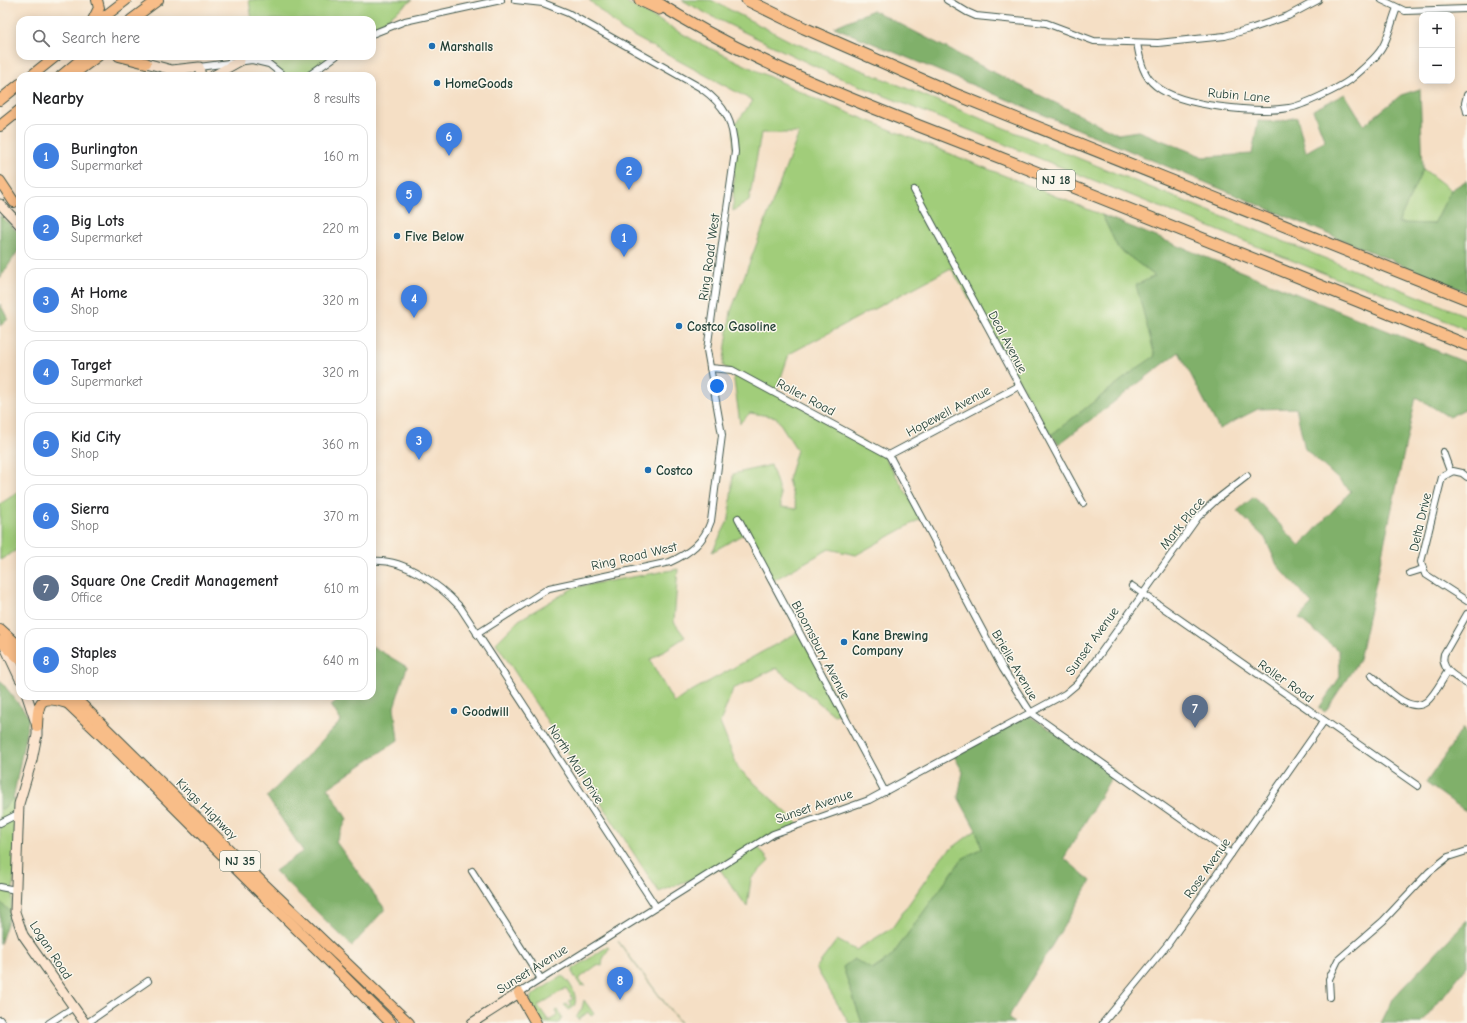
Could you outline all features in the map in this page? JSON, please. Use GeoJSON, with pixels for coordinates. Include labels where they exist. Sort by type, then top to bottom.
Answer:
{"type":"FeatureCollection","features":[{"type":"Feature","properties":{"kind":"highway"},"geometry":{"type":"LineString","coordinates":[[640,0],[672,14]]}},
{"type":"Feature","properties":{"kind":"highway","name":"NJ 18"},"geometry":{"type":"LineString","coordinates":[[653,0],[672,14],[761,59],[855,100],[1467,346]]}},
{"type":"Feature","properties":{"kind":"highway"},"geometry":{"type":"LineString","coordinates":[[747,0],[818,35],[955,94],[1467,299]]}},
{"type":"Feature","properties":{"kind":"main road"},"geometry":{"type":"LineString","coordinates":[[95,16],[99,8],[97,0]]}},
{"type":"Feature","properties":{"kind":"main road"},"geometry":{"type":"LineString","coordinates":[[105,16],[126,0]]}},
{"type":"Feature","properties":{"kind":"main road"},"geometry":{"type":"LineString","coordinates":[[137,16],[158,0]]}},
{"type":"Feature","properties":{"kind":"main road"},"geometry":{"type":"LineString","coordinates":[[142,16],[158,0]]}},
{"type":"Feature","properties":{"kind":"main road"},"geometry":{"type":"LineString","coordinates":[[36,72],[51,60]]}},
{"type":"Feature","properties":{"kind":"main road"},"geometry":{"type":"LineString","coordinates":[[67,72],[80,60]]}},
{"type":"Feature","properties":{"kind":"main road"},"geometry":{"type":"LineString","coordinates":[[76,72],[93,60]]}},
{"type":"Feature","properties":{"kind":"main road"},"geometry":{"type":"LineString","coordinates":[[134,60],[146,63]]}},
{"type":"Feature","properties":{"kind":"main road"},"geometry":{"type":"LineString","coordinates":[[140,60],[146,63]]}},
{"type":"Feature","properties":{"kind":"main road"},"geometry":{"type":"LineString","coordinates":[[0,100],[16,87]]}},
{"type":"Feature","properties":{"kind":"main road"},"geometry":{"type":"LineString","coordinates":[[0,126],[16,114]]}},
{"type":"Feature","properties":{"kind":"main road"},"geometry":{"type":"LineString","coordinates":[[0,134],[16,114]]}},
{"type":"Feature","properties":{"kind":"main road"},"geometry":{"type":"LineString","coordinates":[[0,181],[16,204]]}},
{"type":"Feature","properties":{"kind":"main road"},"geometry":{"type":"LineString","coordinates":[[0,629],[16,643]]}},
{"type":"Feature","properties":{"kind":"main road"},"geometry":{"type":"LineString","coordinates":[[2,643],[16,656]]}},
{"type":"Feature","properties":{"kind":"main road"},"geometry":{"type":"LineString","coordinates":[[37,726],[39,707],[43,700]]}},
{"type":"Feature","properties":{"kind":"main road","name":"Kings Highway"},"geometry":{"type":"LineString","coordinates":[[71,700],[391,1023]]}},
{"type":"Feature","properties":{"kind":"main road","name":"Kings Highway"},"geometry":{"type":"LineString","coordinates":[[71,700],[409,1023]]}},
{"type":"Feature","properties":{"kind":"main road"},"geometry":{"type":"LineString","coordinates":[[519,993],[536,1023]]}},
{"type":"Feature","properties":{"kind":"street"},"geometry":{"type":"LineString","coordinates":[[376,32],[405,21],[502,0]]}},
{"type":"Feature","properties":{"kind":"street","name":"Ring Road West"},"geometry":{"type":"LineString","coordinates":[[477,634],[549,588],[670,562],[685,556],[698,545],[707,533],[711,521],[722,436],[707,350],[735,152],[734,131],[727,114],[716,99],[701,88],[568,13],[543,3],[515,0]]}},
{"type":"Feature","properties":{"kind":"street"},"geometry":{"type":"LineString","coordinates":[[947,0],[976,16],[1046,23],[1094,42],[1137,43],[1190,41],[1224,36],[1288,16],[1318,0]]}},
{"type":"Feature","properties":{"kind":"street"},"geometry":{"type":"LineString","coordinates":[[1382,0],[1405,11],[1467,9]]}},
{"type":"Feature","properties":{"kind":"street","name":"Rubin Lane"},"geometry":{"type":"LineString","coordinates":[[1137,43],[1141,66],[1156,86],[1168,94],[1185,101],[1245,109],[1290,108],[1336,89],[1364,68],[1382,48],[1397,8]]}},
{"type":"Feature","properties":{"kind":"street"},"geometry":{"type":"LineString","coordinates":[[146,63],[172,70],[252,60],[263,61],[278,72]]}},
{"type":"Feature","properties":{"kind":"street"},"geometry":{"type":"LineString","coordinates":[[314,72],[330,60]]}},
{"type":"Feature","properties":{"kind":"street"},"geometry":{"type":"LineString","coordinates":[[221,72],[240,61]]}},
{"type":"Feature","properties":{"kind":"street"},"geometry":{"type":"LineString","coordinates":[[199,66],[200,72]]}},
{"type":"Feature","properties":{"kind":"street"},"geometry":{"type":"LineString","coordinates":[[1467,95],[1465,103],[1467,112]]}},
{"type":"Feature","properties":{"kind":"street"},"geometry":{"type":"LineString","coordinates":[[0,184],[16,204]]}},
{"type":"Feature","properties":{"kind":"street","name":"Deal Avenue"},"geometry":{"type":"LineString","coordinates":[[914,190],[1083,503]]}},
{"type":"Feature","properties":{"kind":"street"},"geometry":{"type":"LineString","coordinates":[[0,204],[16,221]]}},
{"type":"Feature","properties":{"kind":"street","name":"Roller Road"},"geometry":{"type":"LineString","coordinates":[[710,368],[732,370],[889,455]]}},
{"type":"Feature","properties":{"kind":"street","name":"Hopewell Avenue"},"geometry":{"type":"LineString","coordinates":[[889,455],[1019,386]]}},
{"type":"Feature","properties":{"kind":"street"},"geometry":{"type":"LineString","coordinates":[[1443,452],[1450,472],[1458,471],[1467,477]]}},
{"type":"Feature","properties":{"kind":"street","name":"Brielle Avenue"},"geometry":{"type":"LineString","coordinates":[[889,455],[1003,669],[1031,713],[1231,854]]}},
{"type":"Feature","properties":{"kind":"street","name":"Delta Drive"},"geometry":{"type":"LineString","coordinates":[[1450,472],[1441,480],[1421,562],[1423,569],[1428,576],[1467,601]]}},
{"type":"Feature","properties":{"kind":"street","name":"Mark Place"},"geometry":{"type":"LineString","coordinates":[[1142,594],[1198,517],[1216,500],[1247,476]]}},
{"type":"Feature","properties":{"kind":"street","name":"Bloomsbury Avenue"},"geometry":{"type":"LineString","coordinates":[[738,518],[886,792]]}},
{"type":"Feature","properties":{"kind":"street","name":"North Mall Drive"},"geometry":{"type":"LineString","coordinates":[[376,562],[396,564],[418,574],[436,585],[460,607],[656,907]]}},
{"type":"Feature","properties":{"kind":"street"},"geometry":{"type":"LineString","coordinates":[[1410,573],[1423,569]]}},
{"type":"Feature","properties":{"kind":"street","name":"Roller Road"},"geometry":{"type":"LineString","coordinates":[[1132,586],[1418,786]]}},
{"type":"Feature","properties":{"kind":"street","name":"Sunset Avenue"},"geometry":{"type":"LineString","coordinates":[[472,1023],[774,834],[804,822],[843,811],[886,792],[1065,694],[1077,684],[1142,594]]}},
{"type":"Feature","properties":{"kind":"street"},"geometry":{"type":"LineString","coordinates":[[1467,614],[1443,656],[1443,663],[1448,671],[1467,684]]}},
{"type":"Feature","properties":{"kind":"street"},"geometry":{"type":"LineString","coordinates":[[2,643],[16,671]]}},
{"type":"Feature","properties":{"kind":"street"},"geometry":{"type":"LineString","coordinates":[[1371,674],[1396,697],[1405,703],[1415,706],[1426,702],[1448,671]]}},
{"type":"Feature","properties":{"kind":"street","name":"Logan Road"},"geometry":{"type":"LineString","coordinates":[[28,700],[37,726],[35,751],[19,804],[15,912],[21,931],[86,1023]]}},
{"type":"Feature","properties":{"kind":"street","name":"Rose Avenue"},"geometry":{"type":"LineString","coordinates":[[1103,1023],[1168,944],[1324,721]]}},
{"type":"Feature","properties":{"kind":"street"},"geometry":{"type":"LineString","coordinates":[[0,823],[18,814]]}},
{"type":"Feature","properties":{"kind":"street"},"geometry":{"type":"LineString","coordinates":[[1330,997],[1329,979],[1338,960],[1383,921],[1429,872],[1441,862],[1467,851]]}},
{"type":"Feature","properties":{"kind":"street"},"geometry":{"type":"LineString","coordinates":[[472,871],[541,979]]}},
{"type":"Feature","properties":{"kind":"street"},"geometry":{"type":"LineString","coordinates":[[0,887],[16,890]]}},
{"type":"Feature","properties":{"kind":"street"},"geometry":{"type":"LineString","coordinates":[[86,1023],[148,980]]}},
{"type":"Feature","properties":{"kind":"street"},"geometry":{"type":"LineString","coordinates":[[48,1023],[74,1007]]}},
{"type":"Feature","properties":{"kind":"green space"},"geometry":{"type":"Polygon","coordinates":[[[249,0],[412,0],[376,27],[376,16],[251,16],[249,0]]]}},
{"type":"Feature","properties":{"kind":"green space"},"geometry":{"type":"Polygon","coordinates":[[[589,0],[623,0],[697,42],[822,102],[1102,215],[1118,248],[1155,276],[1148,325],[1155,357],[1136,369],[1051,435],[951,268],[789,354],[776,392],[882,453],[922,518],[856,555],[829,549],[772,581],[747,532],[712,552],[729,519],[733,474],[771,465],[780,493],[781,507],[797,509],[788,480],[797,450],[776,417],[750,413],[740,423],[733,373],[723,366],[731,311],[799,133],[761,133],[749,201],[733,211],[735,124],[753,101],[622,30],[589,0]]]}},
{"type":"Feature","properties":{"kind":"green space"},"geometry":{"type":"Polygon","coordinates":[[[682,0],[711,0],[790,41],[1467,316],[1467,330],[1377,291],[1338,279],[833,75],[711,16],[682,0]]]}},
{"type":"Feature","properties":{"kind":"green space"},"geometry":{"type":"Polygon","coordinates":[[[873,10],[1118,134],[1138,131],[1204,157],[1252,154],[1258,121],[1277,122],[1297,117],[1306,152],[1325,141],[1313,110],[1345,94],[1364,125],[1401,95],[1420,89],[1423,169],[1398,223],[1434,224],[1451,190],[1467,180],[1467,292],[834,27],[873,10]]]}},
{"type":"Feature","properties":{"kind":"green space"},"geometry":{"type":"Polygon","coordinates":[[[274,60],[331,60],[314,72],[279,72],[272,65],[274,60]]]}},
{"type":"Feature","properties":{"kind":"green space"},"geometry":{"type":"Polygon","coordinates":[[[1423,169],[1451,190],[1434,224],[1398,223],[1423,169]]]}},
{"type":"Feature","properties":{"kind":"green space"},"geometry":{"type":"Polygon","coordinates":[[[0,215],[16,230],[16,254],[0,278],[0,215]]]}},
{"type":"Feature","properties":{"kind":"green space"},"geometry":{"type":"Polygon","coordinates":[[[1102,215],[1467,363],[1467,410],[1465,409],[1449,417],[1416,397],[1359,660],[1325,712],[1319,708],[1340,677],[1339,651],[1299,618],[1312,604],[1277,565],[1265,538],[1237,511],[1254,497],[1300,546],[1351,491],[1305,449],[1296,408],[1258,409],[1219,429],[1179,352],[1059,444],[1051,435],[1155,356],[1136,285],[1155,276],[1118,248],[1102,215]]]}},
{"type":"Feature","properties":{"kind":"green space"},"geometry":{"type":"Polygon","coordinates":[[[0,304],[8,319],[0,326],[0,304]]]}},
{"type":"Feature","properties":{"kind":"green space"},"geometry":{"type":"Polygon","coordinates":[[[16,494],[16,550],[0,560],[0,504],[16,494]]]}},
{"type":"Feature","properties":{"kind":"green space"},"geometry":{"type":"Polygon","coordinates":[[[678,569],[674,622],[685,637],[650,660],[674,703],[688,693],[800,631],[844,713],[834,715],[776,668],[733,689],[720,723],[738,768],[799,824],[756,844],[769,861],[751,879],[747,907],[719,868],[659,892],[496,643],[519,620],[575,587],[678,569]]]}},
{"type":"Feature","properties":{"kind":"green space"},"geometry":{"type":"Polygon","coordinates":[[[376,648],[407,667],[394,707],[398,740],[328,788],[347,819],[336,842],[385,909],[352,946],[275,871],[303,851],[267,797],[341,721],[331,705],[338,700],[376,700],[376,648]]]}},
{"type":"Feature","properties":{"kind":"green space"},"geometry":{"type":"Polygon","coordinates":[[[0,680],[29,717],[13,799],[3,809],[0,808],[0,680]]]}},
{"type":"Feature","properties":{"kind":"green space"},"geometry":{"type":"Polygon","coordinates":[[[1028,715],[1115,771],[1064,858],[1091,881],[1008,1018],[1014,1023],[862,1023],[843,967],[854,959],[873,970],[891,957],[962,859],[982,848],[976,830],[958,797],[963,772],[954,756],[1028,715]]]}},
{"type":"Feature","properties":{"kind":"green space"},"geometry":{"type":"Polygon","coordinates":[[[1463,728],[1467,737],[1467,812],[1426,783],[1463,728]]]}},
{"type":"Feature","properties":{"kind":"green space"},"geometry":{"type":"Polygon","coordinates":[[[13,799],[20,802],[11,912],[0,902],[0,808],[3,809],[13,799]]]}},
{"type":"Feature","properties":{"kind":"green space"},"geometry":{"type":"Polygon","coordinates":[[[976,830],[982,848],[962,859],[891,957],[872,970],[854,959],[843,967],[862,1023],[849,1023],[816,968],[837,940],[856,950],[892,928],[943,855],[976,830]]]}},
{"type":"Feature","properties":{"kind":"green space"},"geometry":{"type":"Polygon","coordinates":[[[0,902],[11,912],[0,944],[0,902]]]}},
{"type":"Feature","properties":{"kind":"green space"},"geometry":{"type":"Polygon","coordinates":[[[1467,920],[1467,966],[1422,1023],[1381,1023],[1394,997],[1467,920]]]}},
{"type":"Feature","properties":{"kind":"green space"},"geometry":{"type":"Polygon","coordinates":[[[618,941],[680,1023],[628,955],[618,941]]]}},
{"type":"Feature","properties":{"kind":"green space"},"geometry":{"type":"Polygon","coordinates":[[[607,947],[609,948],[603,959],[602,966],[597,965],[580,978],[580,981],[585,985],[581,986],[573,974],[573,969],[607,947]]]}},
{"type":"Feature","properties":{"kind":"green space"},"geometry":{"type":"Polygon","coordinates":[[[562,976],[572,988],[575,1003],[569,1010],[564,1005],[566,1004],[569,1007],[572,1005],[569,1001],[573,999],[566,988],[538,1006],[549,1021],[558,1015],[556,1011],[558,1010],[562,1017],[559,1023],[541,1023],[530,1005],[531,996],[562,976]]]}},
{"type":"Feature","properties":{"kind":"green space"},"geometry":{"type":"Polygon","coordinates":[[[584,1000],[594,1014],[591,1016],[588,1012],[578,1020],[576,1018],[582,1008],[584,1000]]]}},
{"type":"Feature","properties":{"kind":"place","name":"Marshalls"},"geometry":{"type":"Point","coordinates":[432,46]}},
{"type":"Feature","properties":{"kind":"place","name":"HomeGoods"},"geometry":{"type":"Point","coordinates":[437,83]}},
{"type":"Feature","properties":{"kind":"place","name":"Sierra"},"geometry":{"type":"Point","coordinates":[449,156]}},
{"type":"Feature","properties":{"kind":"place","name":"Big Lots"},"geometry":{"type":"Point","coordinates":[629,190]}},
{"type":"Feature","properties":{"kind":"place","name":"Kid City"},"geometry":{"type":"Point","coordinates":[409,214]}},
{"type":"Feature","properties":{"kind":"place","name":"Five Below"},"geometry":{"type":"Point","coordinates":[397,236]}},
{"type":"Feature","properties":{"kind":"place","name":"Burlington"},"geometry":{"type":"Point","coordinates":[624,257]}},
{"type":"Feature","properties":{"kind":"place","name":"Target"},"geometry":{"type":"Point","coordinates":[414,318]}},
{"type":"Feature","properties":{"kind":"place","name":"Costco Gasoline"},"geometry":{"type":"Point","coordinates":[679,326]}},
{"type":"Feature","properties":{"kind":"place","name":"At Home"},"geometry":{"type":"Point","coordinates":[419,460]}},
{"type":"Feature","properties":{"kind":"place","name":"Costco"},"geometry":{"type":"Point","coordinates":[648,470]}},
{"type":"Feature","properties":{"kind":"place","name":"Kane Brewing Company"},"geometry":{"type":"Point","coordinates":[844,642]}},
{"type":"Feature","properties":{"kind":"place","name":"Goodwill"},"geometry":{"type":"Point","coordinates":[454,711]}},
{"type":"Feature","properties":{"kind":"place","name":"Square One Credit Management"},"geometry":{"type":"Point","coordinates":[1195,728]}},
{"type":"Feature","properties":{"kind":"place","name":"Staples"},"geometry":{"type":"Point","coordinates":[620,1000]}}]}
